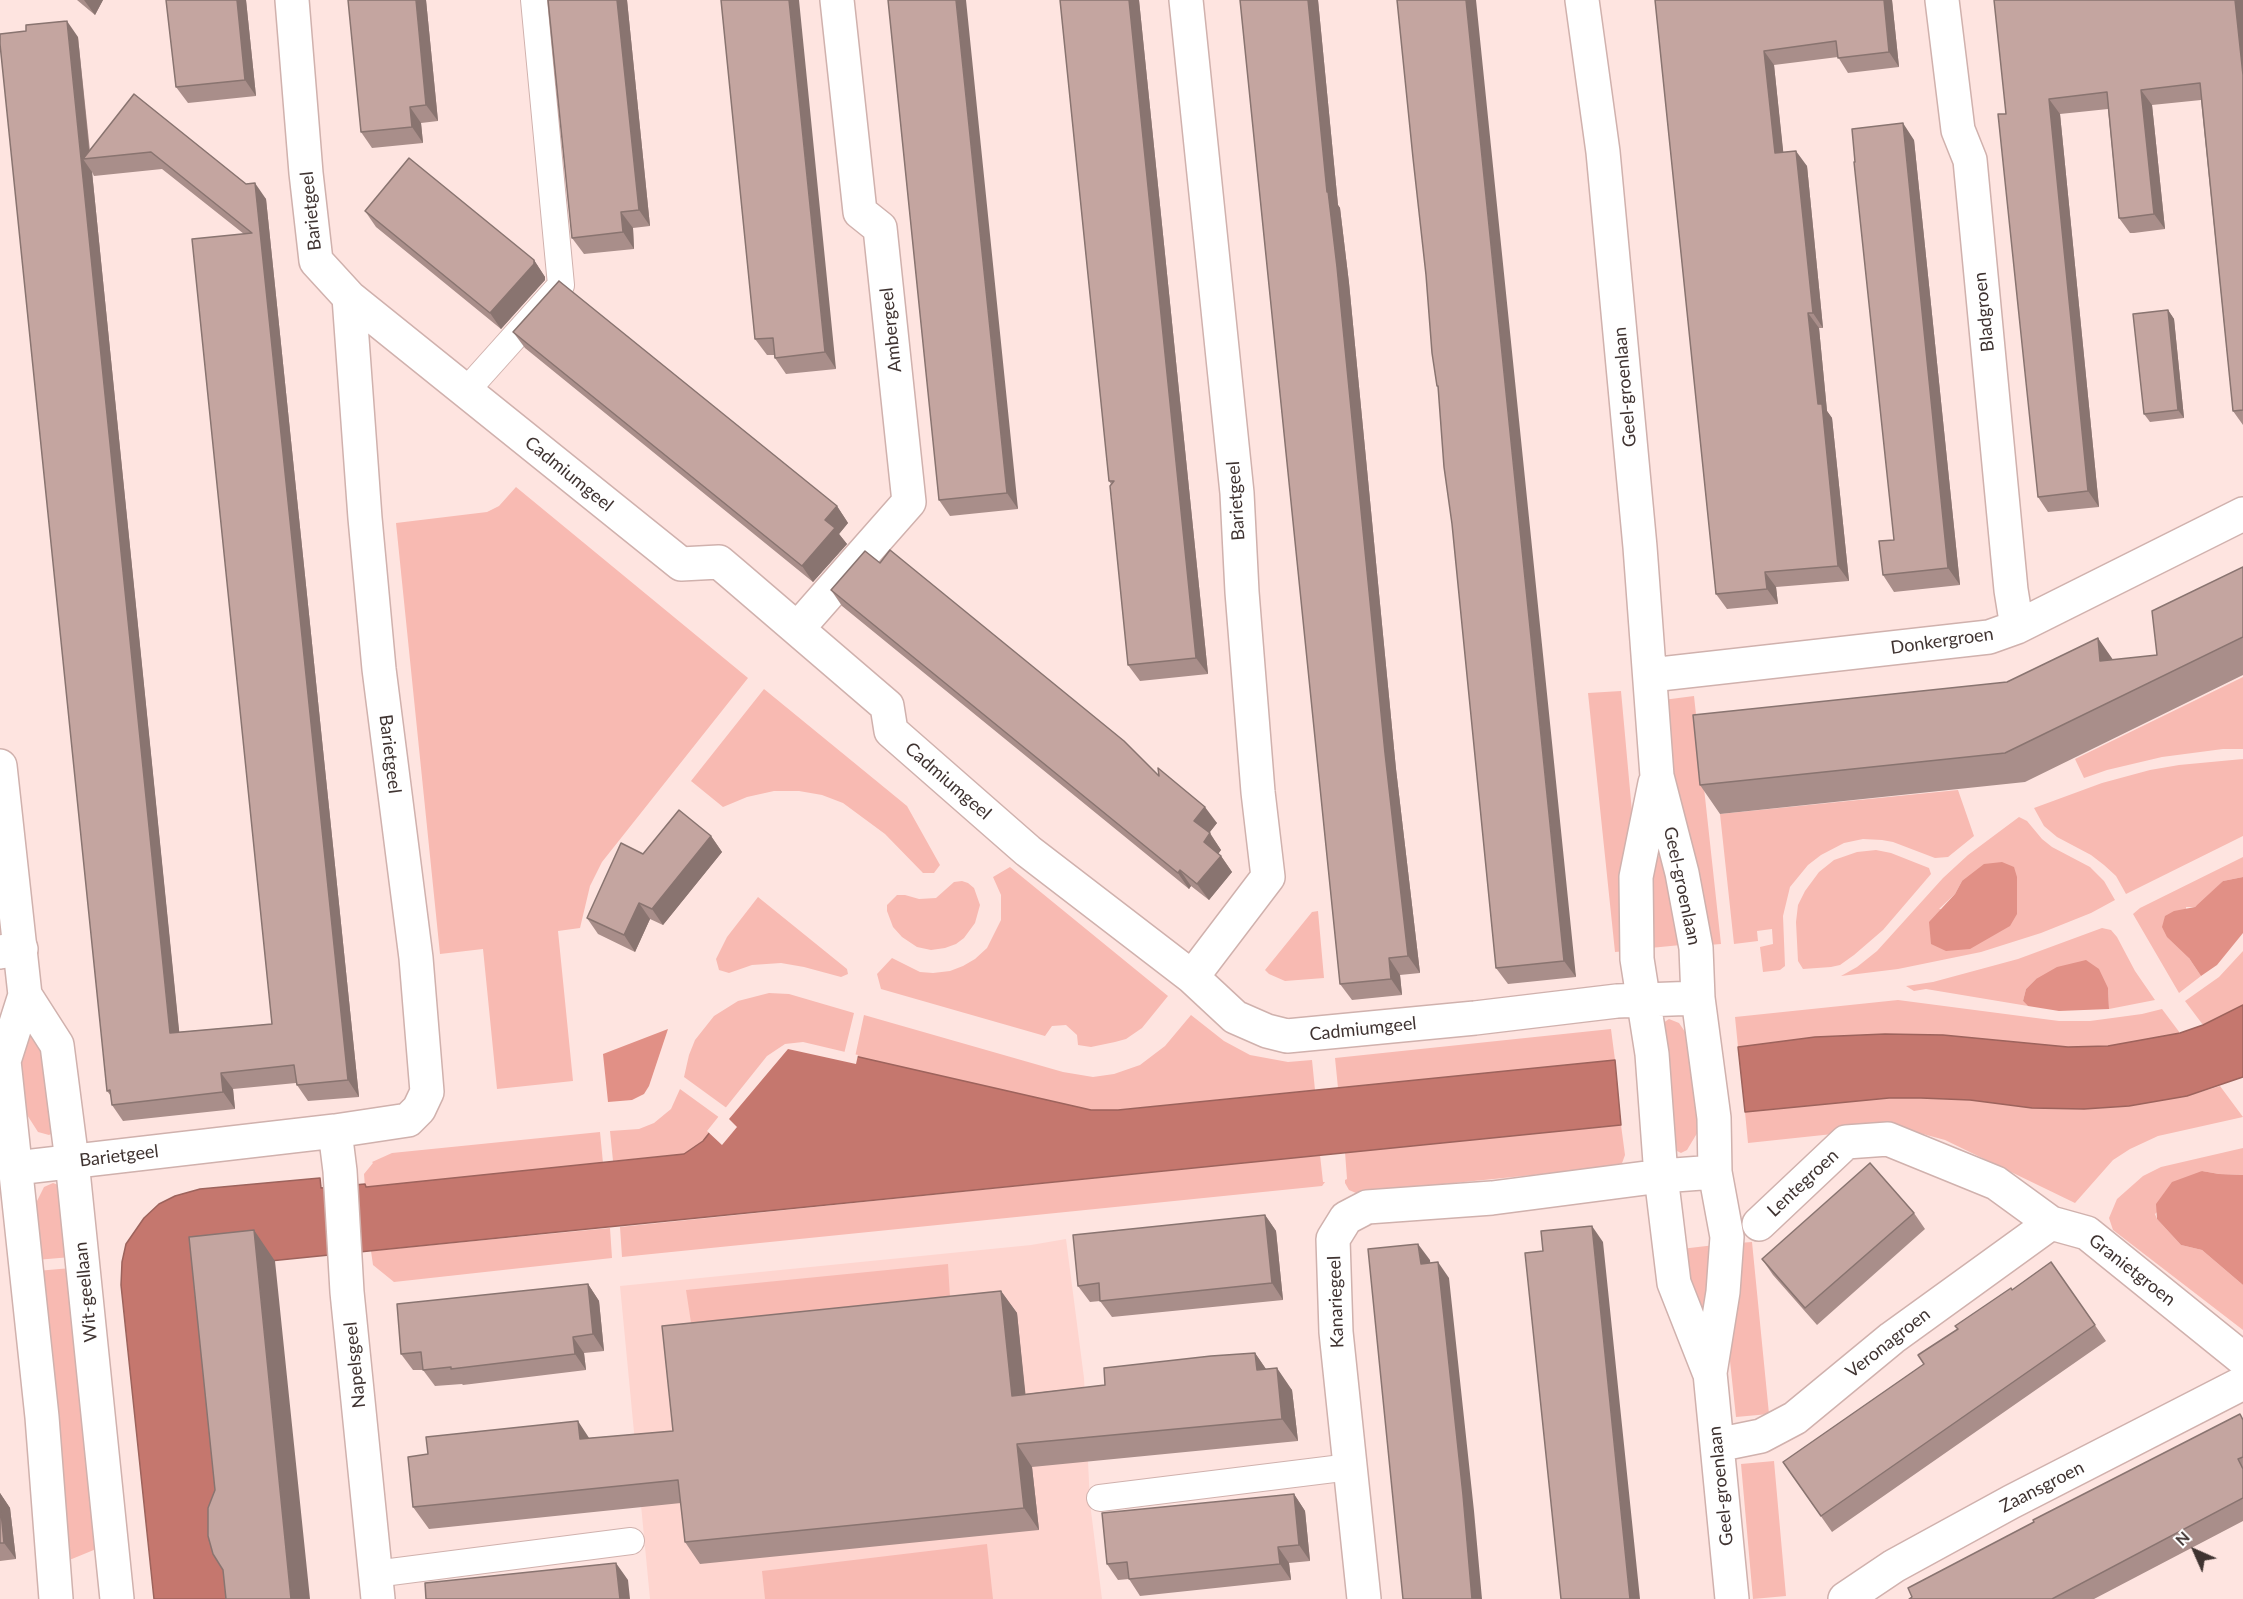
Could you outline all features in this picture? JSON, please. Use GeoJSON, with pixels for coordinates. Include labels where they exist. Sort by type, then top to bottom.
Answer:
{"type":"FeatureCollection","features":[{"type":"Feature","properties":{"kind":"street","name":"Barietgeel"},"geometry":{"type":"LineString","coordinates":[[16,1168],[335,1131],[408,1120],[419,1109],[427,1092],[416,958],[379,669],[349,297],[316,261],[306,173],[292,0]]}},
{"type":"Feature","properties":{"kind":"street"},"geometry":{"type":"LineString","coordinates":[[466,391],[561,285],[534,0]]}},
{"type":"Feature","properties":{"kind":"street","name":"Ambergeel"},"geometry":{"type":"LineString","coordinates":[[798,628],[909,502],[880,228],[860,212],[837,0]]}},
{"type":"Feature","properties":{"kind":"street","name":"Barietgeel"},"geometry":{"type":"LineString","coordinates":[[1186,0],[1237,493],[1242,592],[1258,792],[1268,877],[1192,977]]}},
{"type":"Feature","properties":{"kind":"street","name":"Geel-groenlaan"},"geometry":{"type":"LineString","coordinates":[[1582,0],[1603,152],[1651,675],[1657,776],[1682,873],[1696,948],[1698,998],[1714,1118],[1714,1172],[1727,1238],[1723,1292],[1710,1373],[1732,1599]]}},
{"type":"Feature","properties":{"kind":"street","name":"Bladgroen"},"geometry":{"type":"LineString","coordinates":[[1942,0],[1958,130],[1970,160],[2011,590],[2017,627]]}},
{"type":"Feature","properties":{"kind":"street","name":"Cadmiumgeel"},"geometry":{"type":"LineString","coordinates":[[349,297],[681,564],[719,562],[886,706],[891,731],[1028,850],[1192,977],[1235,1017],[1267,1031],[1287,1036],[1475,1018],[1617,1001],[1645,1000]]}},
{"type":"Feature","properties":{"kind":"street","name":"Donkergroen"},"geometry":{"type":"LineString","coordinates":[[1651,675],[1989,637],[2017,627],[2243,514]]}},
{"type":"Feature","properties":{"kind":"street","name":"Wit-geellaan"},"geometry":{"type":"LineString","coordinates":[[0,766],[10,950],[25,995],[57,1045],[72,1161],[117,1599]]}},
{"type":"Feature","properties":{"kind":"street","name":"Geel-groenlaan"},"geometry":{"type":"LineString","coordinates":[[1657,776],[1635,877],[1637,959],[1652,1053],[1661,1176],[1674,1283],[1710,1373]]}},
{"type":"Feature","properties":{"kind":"street","name":"Wit-geellaan"},"geometry":{"type":"LineString","coordinates":[[25,995],[4,1061],[42,1417],[56,1599]]}},
{"type":"Feature","properties":{"kind":"street"},"geometry":{"type":"LineString","coordinates":[[1645,1000],[1698,998]]}},
{"type":"Feature","properties":{"kind":"street","name":"Napelsgeel"},"geometry":{"type":"LineString","coordinates":[[335,1131],[376,1587]]}},
{"type":"Feature","properties":{"kind":"street","name":"Granietgroen"},"geometry":{"type":"LineString","coordinates":[[1846,1142],[1888,1139],[1996,1183],[2050,1222],[2087,1233],[2243,1359]]}},
{"type":"Feature","properties":{"kind":"street","name":"Lentegroen"},"geometry":{"type":"LineString","coordinates":[[1759,1224],[1846,1142]]}},
{"type":"Feature","properties":{"kind":"street"},"geometry":{"type":"LineString","coordinates":[[1661,1176],[1714,1172]]}},
{"type":"Feature","properties":{"kind":"street","name":"Kanariegeel"},"geometry":{"type":"LineString","coordinates":[[1364,1599],[1336,1332],[1334,1239],[1346,1218],[1367,1207],[1492,1197],[1661,1176]]}},
{"type":"Feature","properties":{"kind":"street","name":"Veronagroen"},"geometry":{"type":"LineString","coordinates":[[1717,1445],[1761,1436],[1795,1418],[1892,1338],[2050,1222]]}},
{"type":"Feature","properties":{"kind":"street","name":"Zaansgroen"},"geometry":{"type":"LineString","coordinates":[[1845,1599],[1894,1566],[1982,1518],[2243,1383]]}},
{"type":"Feature","properties":{"kind":"street"},"geometry":{"type":"LineString","coordinates":[[1100,1498],[1350,1467]]}},
{"type":"Feature","properties":{"kind":"street"},"geometry":{"type":"LineString","coordinates":[[376,1587],[631,1541]]}},
{"type":"Feature","properties":{"kind":"shaded area"},"geometry":{"type":"Polygon","coordinates":[[[516,487],[748,678],[602,862],[590,886],[580,928],[558,931],[573,1081],[497,1089],[483,949],[440,954],[396,523],[487,512],[499,506],[516,487]]]}},
{"type":"Feature","properties":{"kind":"shaded area"},"geometry":{"type":"Polygon","coordinates":[[[2243,677],[2243,749],[2223,749],[2162,757],[2084,778],[2075,759],[2243,677]]]}},
{"type":"Feature","properties":{"kind":"shaded area"},"geometry":{"type":"Polygon","coordinates":[[[764,689],[907,806],[940,865],[934,873],[923,873],[885,834],[843,803],[822,795],[799,791],[774,791],[747,797],[723,807],[691,781],[764,689]]]}},
{"type":"Feature","properties":{"kind":"shaded area"},"geometry":{"type":"Polygon","coordinates":[[[1621,691],[1632,812],[1627,951],[1615,952],[1588,693],[1621,691]]]}},
{"type":"Feature","properties":{"kind":"shaded area"},"geometry":{"type":"Polygon","coordinates":[[[1694,696],[1721,944],[1708,945],[1681,832],[1663,700],[1694,696]]]}},
{"type":"Feature","properties":{"kind":"shaded area"},"geometry":{"type":"Polygon","coordinates":[[[2243,759],[2243,836],[2126,894],[2116,876],[2104,865],[2091,855],[2057,837],[2044,826],[2034,808],[2102,783],[2150,770],[2243,759]]]}},
{"type":"Feature","properties":{"kind":"shaded area"},"geometry":{"type":"Polygon","coordinates":[[[1958,790],[1974,836],[1948,857],[1935,858],[1882,840],[1863,839],[1844,843],[1808,865],[1790,887],[1783,916],[1785,966],[1780,970],[1763,972],[1760,947],[1773,944],[1772,929],[1757,931],[1758,941],[1734,944],[1720,814],[1958,790]]]}},
{"type":"Feature","properties":{"kind":"shaded area"},"geometry":{"type":"Polygon","coordinates":[[[2019,817],[2027,821],[2052,847],[2090,867],[2104,881],[2115,900],[2091,913],[2041,933],[1981,952],[1898,969],[1841,976],[1877,951],[1943,878],[1968,855],[2019,817]],[[1962,881],[1955,894],[1939,909],[2017,914],[2016,897],[1962,881]]]}},
{"type":"Feature","properties":{"kind":"shaded area"},"geometry":{"type":"Polygon","coordinates":[[[1876,850],[1891,853],[1929,868],[1931,874],[1883,930],[1854,955],[1840,965],[1803,969],[1798,961],[1796,922],[1798,905],[1805,891],[1819,872],[1834,860],[1857,852],[1876,850]]]}},
{"type":"Feature","properties":{"kind":"shaded area"},"geometry":{"type":"Polygon","coordinates":[[[1657,856],[1663,857],[1681,945],[1650,948],[1650,884],[1657,856]]]}},
{"type":"Feature","properties":{"kind":"shaded area"},"geometry":{"type":"Polygon","coordinates":[[[2243,857],[2243,877],[2223,881],[2204,901],[2195,907],[2186,907],[2189,958],[2201,976],[2179,993],[2133,914],[2140,908],[2243,857]]]}},
{"type":"Feature","properties":{"kind":"shaded area"},"geometry":{"type":"Polygon","coordinates":[[[2002,862],[2014,867],[2017,877],[2017,914],[2010,926],[1970,949],[1946,951],[1931,944],[1929,922],[1955,894],[1962,881],[1984,864],[2002,862]]]}},
{"type":"Feature","properties":{"kind":"shaded area"},"geometry":{"type":"Polygon","coordinates":[[[1010,867],[1168,996],[1142,1028],[1126,1039],[1091,1047],[1078,1045],[1077,1035],[1066,1025],[1052,1026],[1045,1036],[881,989],[877,974],[892,958],[920,972],[933,973],[950,971],[963,966],[987,948],[1001,920],[1001,895],[993,877],[1010,867]]]}},
{"type":"Feature","properties":{"kind":"shaded area"},"geometry":{"type":"Polygon","coordinates":[[[2243,877],[2243,933],[2217,965],[2201,976],[2189,958],[2167,937],[2162,927],[2165,916],[2174,911],[2195,907],[2223,881],[2243,877]]]}},
{"type":"Feature","properties":{"kind":"shaded area"},"geometry":{"type":"Polygon","coordinates":[[[962,881],[974,888],[980,905],[975,923],[964,938],[956,944],[931,950],[917,947],[902,937],[893,927],[887,905],[897,895],[919,899],[936,898],[954,882],[962,881]]]}},
{"type":"Feature","properties":{"kind":"shaded area"},"geometry":{"type":"Polygon","coordinates":[[[758,897],[847,969],[848,974],[841,977],[781,963],[752,965],[729,973],[719,970],[716,959],[727,937],[758,897]]]}},
{"type":"Feature","properties":{"kind":"shaded area"},"geometry":{"type":"Polygon","coordinates":[[[1318,911],[1324,978],[1285,981],[1269,974],[1265,970],[1312,912],[1318,911]]]}},
{"type":"Feature","properties":{"kind":"shaded area"},"geometry":{"type":"Polygon","coordinates":[[[2102,928],[2111,930],[2117,937],[2135,971],[2155,1000],[2109,1009],[2108,988],[2036,979],[2026,989],[2023,1001],[2028,1006],[1926,989],[1914,991],[1906,986],[1933,982],[2018,959],[2102,928]]]}},
{"type":"Feature","properties":{"kind":"shaded area"},"geometry":{"type":"Polygon","coordinates":[[[2243,951],[2243,1005],[2203,1025],[2185,1001],[2219,977],[2243,951]]]}},
{"type":"Feature","properties":{"kind":"shaded area"},"geometry":{"type":"Polygon","coordinates":[[[2086,960],[2099,969],[2108,988],[2109,1009],[2059,1011],[2028,1006],[2023,1001],[2026,989],[2036,979],[2057,967],[2086,960]]]}},
{"type":"Feature","properties":{"kind":"shaded area"},"geometry":{"type":"Polygon","coordinates":[[[769,993],[789,994],[854,1013],[844,1054],[728,1109],[684,1077],[689,1055],[695,1040],[714,1016],[738,1001],[769,993]]]}},
{"type":"Feature","properties":{"kind":"shaded area"},"geometry":{"type":"Polygon","coordinates":[[[1898,1000],[2059,1021],[2090,1021],[2162,1009],[2180,1033],[2108,1046],[2068,1047],[1943,1035],[1885,1034],[1815,1037],[1738,1047],[1735,1017],[1898,1000]]]}},
{"type":"Feature","properties":{"kind":"shaded area"},"geometry":{"type":"Polygon","coordinates":[[[2243,1005],[2243,1077],[2187,1096],[2129,1106],[2084,1109],[2032,1108],[1970,1100],[1889,1098],[1745,1112],[1738,1047],[1815,1037],[1885,1034],[1943,1035],[2068,1047],[2108,1046],[2180,1033],[2203,1025],[2243,1005]]]}},
{"type":"Feature","properties":{"kind":"shaded area"},"geometry":{"type":"Polygon","coordinates":[[[864,1015],[1063,1072],[1093,1077],[1114,1074],[1140,1065],[1165,1046],[1191,1015],[1224,1041],[1250,1055],[1288,1062],[1312,1060],[1315,1090],[1117,1110],[1091,1110],[855,1057],[864,1015]]]}},
{"type":"Feature","properties":{"kind":"shaded area"},"geometry":{"type":"Polygon","coordinates":[[[1669,1019],[1679,1023],[1692,1042],[1699,1130],[1687,1150],[1681,1153],[1673,1149],[1660,1025],[1669,1019]]]}},
{"type":"Feature","properties":{"kind":"shaded area"},"geometry":{"type":"Polygon","coordinates":[[[27,1022],[42,1041],[54,1132],[49,1135],[38,1132],[22,1107],[18,1066],[27,1022]]]}},
{"type":"Feature","properties":{"kind":"shaded area"},"geometry":{"type":"Polygon","coordinates":[[[668,1029],[649,1086],[644,1094],[632,1100],[608,1102],[603,1054],[668,1029]]]}},
{"type":"Feature","properties":{"kind":"shaded area"},"geometry":{"type":"Polygon","coordinates":[[[1611,1029],[1615,1060],[1338,1088],[1335,1058],[1611,1029]]]}},
{"type":"Feature","properties":{"kind":"shaded area"},"geometry":{"type":"Polygon","coordinates":[[[802,1044],[1091,1110],[1118,1110],[1615,1060],[1621,1125],[210,1267],[243,1599],[154,1599],[121,1285],[126,1244],[144,1218],[159,1204],[175,1196],[200,1189],[320,1178],[321,1188],[365,1184],[366,1187],[684,1154],[703,1141],[728,1109],[786,1047],[802,1044]]]}},
{"type":"Feature","properties":{"kind":"shaded area"},"geometry":{"type":"Polygon","coordinates":[[[2220,1086],[2243,1117],[2158,1136],[2130,1149],[2113,1160],[2075,1203],[1945,1140],[1912,1131],[1880,1129],[1748,1143],[1745,1112],[1889,1098],[1970,1100],[2032,1108],[2084,1109],[2129,1106],[2187,1096],[2220,1086]]]}},
{"type":"Feature","properties":{"kind":"shaded area"},"geometry":{"type":"Polygon","coordinates":[[[680,1089],[720,1118],[703,1141],[684,1154],[613,1161],[610,1131],[639,1129],[654,1123],[671,1109],[680,1089]]]}},
{"type":"Feature","properties":{"kind":"shaded area"},"geometry":{"type":"Polygon","coordinates":[[[1621,1125],[1625,1155],[1621,1166],[1356,1193],[1349,1190],[1345,1183],[1347,1179],[1345,1152],[1621,1125]]]}},
{"type":"Feature","properties":{"kind":"shaded area"},"geometry":{"type":"Polygon","coordinates":[[[600,1132],[603,1163],[365,1187],[364,1174],[372,1162],[392,1153],[600,1132]]]}},
{"type":"Feature","properties":{"kind":"shaded area"},"geometry":{"type":"Polygon","coordinates":[[[2243,1148],[2243,1175],[2202,1171],[2155,1214],[2181,1245],[2202,1250],[2243,1285],[2243,1330],[2113,1230],[2109,1218],[2117,1199],[2143,1176],[2161,1167],[2243,1148]]]}},
{"type":"Feature","properties":{"kind":"shaded area"},"geometry":{"type":"Polygon","coordinates":[[[1320,1155],[1323,1182],[1325,1182],[1322,1186],[622,1257],[620,1227],[1320,1155]]]}},
{"type":"Feature","properties":{"kind":"shaded area"},"geometry":{"type":"Polygon","coordinates":[[[2202,1171],[2243,1175],[2243,1285],[2202,1250],[2181,1245],[2157,1219],[2156,1204],[2172,1182],[2202,1171]]]}},
{"type":"Feature","properties":{"kind":"shaded area"},"geometry":{"type":"Polygon","coordinates":[[[53,1183],[61,1186],[71,1257],[36,1260],[34,1207],[44,1187],[53,1183]]]}},
{"type":"Feature","properties":{"kind":"shaded area"},"geometry":{"type":"Polygon","coordinates":[[[610,1228],[612,1258],[394,1282],[373,1265],[371,1251],[610,1228]]]}},
{"type":"Feature","properties":{"kind":"shaded area"},"geometry":{"type":"Polygon","coordinates":[[[1066,1239],[1084,1378],[1090,1503],[1102,1599],[650,1599],[620,1286],[1031,1245],[1066,1239]]]}},
{"type":"Feature","properties":{"kind":"shaded area"},"geometry":{"type":"Polygon","coordinates":[[[1752,1242],[1769,1414],[1736,1417],[1729,1352],[1738,1243],[1752,1242]]]}},
{"type":"Feature","properties":{"kind":"shaded area"},"geometry":{"type":"Polygon","coordinates":[[[1715,1245],[1706,1315],[1699,1311],[1681,1249],[1715,1245]]]}},
{"type":"Feature","properties":{"kind":"shaded area"},"geometry":{"type":"Polygon","coordinates":[[[948,1264],[951,1314],[694,1342],[686,1290],[948,1264]]]}},
{"type":"Feature","properties":{"kind":"shaded area"},"geometry":{"type":"Polygon","coordinates":[[[71,1268],[101,1547],[67,1561],[37,1271],[71,1268]]]}},
{"type":"Feature","properties":{"kind":"shaded area"},"geometry":{"type":"Polygon","coordinates":[[[1774,1461],[1786,1596],[1753,1599],[1741,1464],[1774,1461]]]}},
{"type":"Feature","properties":{"kind":"shaded area"},"geometry":{"type":"Polygon","coordinates":[[[987,1544],[993,1599],[765,1599],[762,1571],[987,1544]]]}},
{"type":"Feature","properties":{"kind":"pier"},"geometry":{"type":"Polygon","coordinates":[[[803,1042],[858,1055],[856,1064],[788,1049],[729,1119],[737,1127],[722,1145],[707,1131],[767,1056],[785,1044],[803,1042]]]}},
{"type":"Feature","properties":{"kind":"building"},"geometry":{"type":"Polygon","coordinates":[[[166,0],[237,0],[245,80],[176,87],[166,0]]]}},
{"type":"Feature","properties":{"kind":"building"},"geometry":{"type":"Polygon","coordinates":[[[348,0],[416,0],[426,105],[410,107],[412,127],[361,132],[348,0]]]}},
{"type":"Feature","properties":{"kind":"building"},"geometry":{"type":"Polygon","coordinates":[[[548,0],[617,0],[639,210],[621,212],[623,232],[572,238],[548,0]]]}},
{"type":"Feature","properties":{"kind":"building"},"geometry":{"type":"Polygon","coordinates":[[[721,0],[789,0],[825,352],[775,358],[773,338],[755,339],[721,0]]]}},
{"type":"Feature","properties":{"kind":"building"},"geometry":{"type":"Polygon","coordinates":[[[888,0],[956,0],[1007,493],[939,500],[888,0]]]}},
{"type":"Feature","properties":{"kind":"building"},"geometry":{"type":"Polygon","coordinates":[[[1060,0],[1129,0],[1196,658],[1128,665],[1110,486],[1114,481],[1109,481],[1060,0]]]}},
{"type":"Feature","properties":{"kind":"building"},"geometry":{"type":"Polygon","coordinates":[[[1240,0],[1308,0],[1408,956],[1389,958],[1391,979],[1340,984],[1240,0]]]}},
{"type":"Feature","properties":{"kind":"building"},"geometry":{"type":"Polygon","coordinates":[[[1397,0],[1466,0],[1564,961],[1496,968],[1397,0]]]}},
{"type":"Feature","properties":{"kind":"building"},"geometry":{"type":"Polygon","coordinates":[[[1655,0],[1884,0],[1889,52],[1838,58],[1836,41],[1764,51],[1775,153],[1796,151],[1813,313],[1808,313],[1818,404],[1822,404],[1838,566],[1765,572],[1767,589],[1716,594],[1655,0]]]}},
{"type":"Feature","properties":{"kind":"building"},"geometry":{"type":"Polygon","coordinates":[[[1994,0],[2235,0],[2243,75],[2243,410],[2233,411],[2200,83],[2141,90],[2154,214],[2123,218],[2119,218],[2107,92],[2049,99],[2088,491],[2038,497],[1998,114],[2006,114],[1994,0]]]}},
{"type":"Feature","properties":{"kind":"building"},"geometry":{"type":"Polygon","coordinates":[[[67,21],[170,1033],[272,1024],[192,239],[252,233],[151,152],[83,159],[134,94],[246,184],[255,183],[348,1080],[297,1085],[294,1065],[221,1073],[223,1092],[112,1105],[110,1090],[107,1091],[0,44],[0,34],[26,31],[26,25],[67,21]]]}},
{"type":"Feature","properties":{"kind":"building"},"geometry":{"type":"Polygon","coordinates":[[[1903,123],[1948,568],[1883,575],[1879,541],[1894,540],[1852,129],[1903,123]]]}},
{"type":"Feature","properties":{"kind":"building"},"geometry":{"type":"Polygon","coordinates":[[[409,158],[534,260],[534,264],[490,313],[365,211],[409,158]]]}},
{"type":"Feature","properties":{"kind":"building"},"geometry":{"type":"Polygon","coordinates":[[[559,281],[837,506],[825,520],[835,528],[802,566],[513,332],[559,281]]]}},
{"type":"Feature","properties":{"kind":"building"},"geometry":{"type":"Polygon","coordinates":[[[2168,310],[2178,410],[2144,414],[2133,314],[2168,310]]]}},
{"type":"Feature","properties":{"kind":"building"},"geometry":{"type":"Polygon","coordinates":[[[890,550],[1124,741],[1159,776],[1158,768],[1205,807],[1194,821],[1210,833],[1204,842],[1221,856],[1197,884],[1180,870],[1178,873],[831,590],[865,551],[880,563],[890,550]]]}},
{"type":"Feature","properties":{"kind":"building"},"geometry":{"type":"Polygon","coordinates":[[[2243,567],[2243,637],[2005,753],[1700,785],[1693,715],[2007,682],[2098,638],[2100,661],[2157,655],[2152,611],[2243,567]]]}},
{"type":"Feature","properties":{"kind":"building"},"geometry":{"type":"Polygon","coordinates":[[[679,810],[711,836],[652,909],[639,903],[624,935],[587,918],[621,843],[643,854],[679,810]]]}},
{"type":"Feature","properties":{"kind":"building"},"geometry":{"type":"Polygon","coordinates":[[[1870,1163],[1914,1213],[1805,1308],[1762,1259],[1870,1163]]]}},
{"type":"Feature","properties":{"kind":"building"},"geometry":{"type":"Polygon","coordinates":[[[1265,1215],[1272,1283],[1100,1301],[1099,1283],[1078,1286],[1073,1235],[1265,1215]]]}},
{"type":"Feature","properties":{"kind":"building"},"geometry":{"type":"Polygon","coordinates":[[[1592,1226],[1630,1599],[1561,1599],[1525,1253],[1543,1251],[1541,1231],[1592,1226]]]}},
{"type":"Feature","properties":{"kind":"building"},"geometry":{"type":"Polygon","coordinates":[[[254,1230],[291,1599],[226,1599],[223,1570],[213,1554],[208,1536],[208,1508],[215,1490],[189,1237],[254,1230]]]}},
{"type":"Feature","properties":{"kind":"building"},"geometry":{"type":"Polygon","coordinates":[[[1418,1244],[1421,1264],[1438,1262],[1472,1599],[1403,1599],[1368,1249],[1418,1244]]]}},
{"type":"Feature","properties":{"kind":"building"},"geometry":{"type":"Polygon","coordinates":[[[2051,1262],[2095,1325],[1821,1516],[1783,1462],[1924,1364],[1918,1355],[1958,1329],[1955,1326],[2051,1262]]]}},
{"type":"Feature","properties":{"kind":"building"},"geometry":{"type":"Polygon","coordinates":[[[588,1284],[593,1334],[573,1337],[575,1354],[451,1369],[451,1367],[423,1370],[421,1352],[401,1354],[397,1304],[588,1284]]]}},
{"type":"Feature","properties":{"kind":"building"},"geometry":{"type":"Polygon","coordinates":[[[1001,1291],[1012,1396],[1105,1385],[1104,1368],[1255,1353],[1257,1370],[1277,1368],[1282,1419],[1017,1444],[1024,1508],[685,1542],[678,1480],[413,1507],[408,1457],[428,1454],[426,1437],[578,1421],[580,1439],[673,1431],[662,1326],[1001,1291]]]}},
{"type":"Feature","properties":{"kind":"building"},"geometry":{"type":"Polygon","coordinates":[[[2240,1414],[2243,1420],[2243,1457],[2238,1459],[2243,1469],[2243,1498],[2052,1599],[1909,1599],[1912,1597],[1908,1588],[2034,1522],[2033,1520],[2240,1414]]]}},
{"type":"Feature","properties":{"kind":"building"},"geometry":{"type":"Polygon","coordinates":[[[1294,1494],[1299,1545],[1278,1547],[1280,1564],[1129,1579],[1127,1562],[1107,1564],[1102,1513],[1294,1494]]]}},
{"type":"Feature","properties":{"kind":"building"},"geometry":{"type":"Polygon","coordinates":[[[0,1502],[4,1543],[0,1543],[0,1502]]]}},
{"type":"Feature","properties":{"kind":"building"},"geometry":{"type":"Polygon","coordinates":[[[616,1563],[620,1599],[426,1599],[425,1583],[616,1563]]]}}]}
